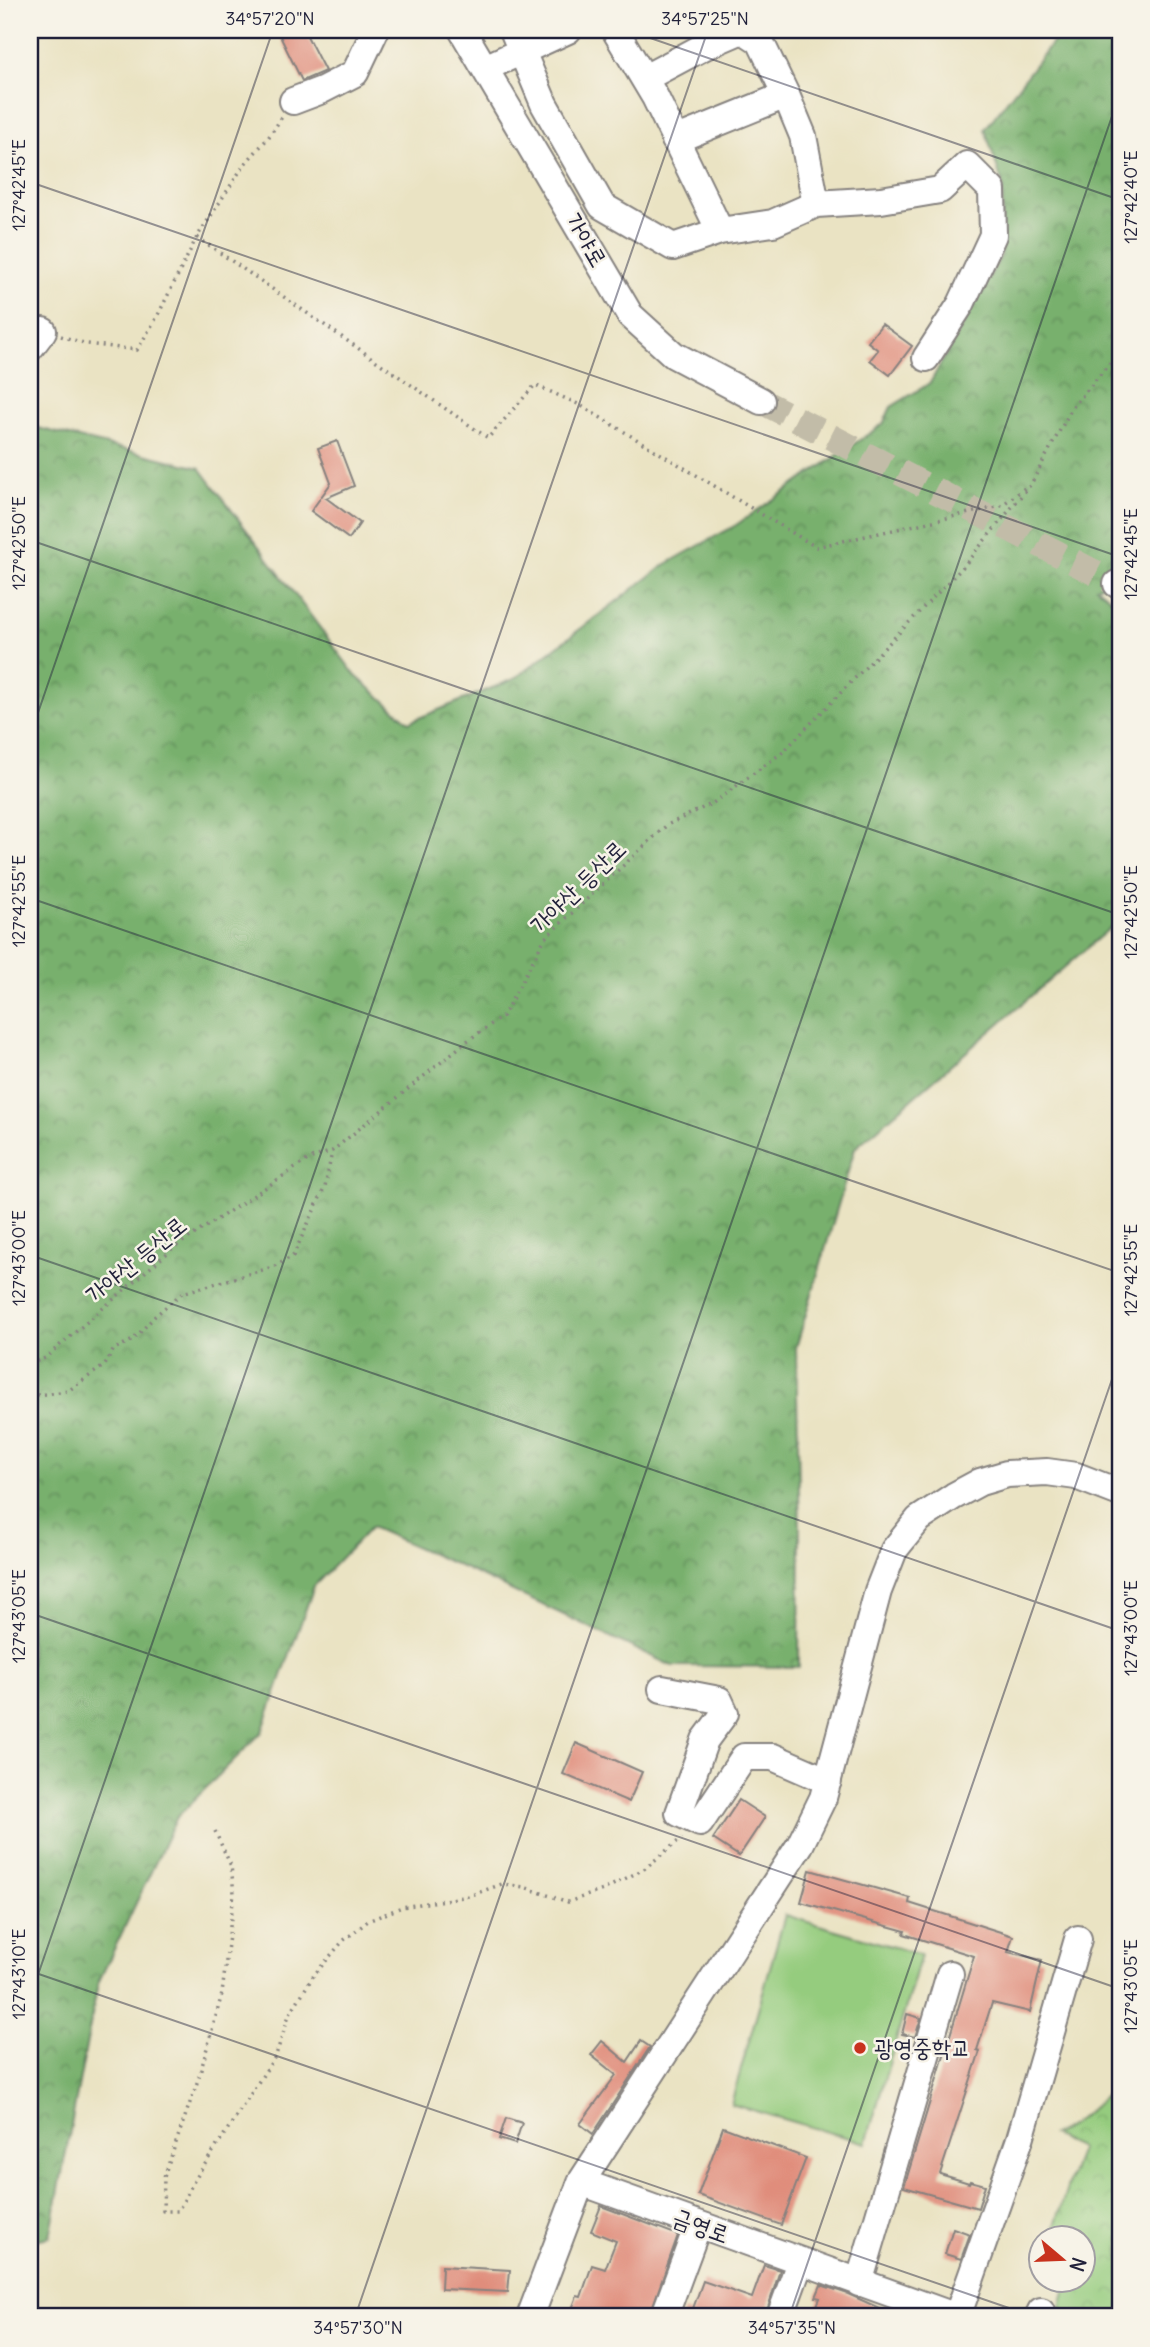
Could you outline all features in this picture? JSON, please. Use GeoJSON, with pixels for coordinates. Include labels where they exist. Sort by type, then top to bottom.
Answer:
{"type":"FeatureCollection","features":[{"type":"Feature","properties":{"kind":"street"},"geometry":{"type":"LineString","coordinates":[[293,101],[322,90],[355,72],[374,30]]}},
{"type":"Feature","properties":{"kind":"street","name":"가야로"},"geometry":{"type":"LineString","coordinates":[[462,30],[630,315],[674,355],[761,401]]}},
{"type":"Feature","properties":{"kind":"street"},"geometry":{"type":"LineString","coordinates":[[485,68],[517,41],[568,30]]}},
{"type":"Feature","properties":{"kind":"street"},"geometry":{"type":"LineString","coordinates":[[615,30],[645,78],[720,231]]}},
{"type":"Feature","properties":{"kind":"street"},"geometry":{"type":"LineString","coordinates":[[645,78],[705,46],[743,30],[760,41],[803,136],[816,204]]}},
{"type":"Feature","properties":{"kind":"street"},"geometry":{"type":"LineString","coordinates":[[517,41],[544,104],[602,206],[673,247],[720,231],[773,223],[816,204],[881,200],[940,190],[967,165],[992,190],[993,235],[961,304],[926,358]]}},
{"type":"Feature","properties":{"kind":"street"},"geometry":{"type":"LineString","coordinates":[[675,140],[786,95]]}},
{"type":"Feature","properties":{"kind":"street"},"geometry":{"type":"LineString","coordinates":[[530,2317],[581,2182],[800,1845],[823,1798],[878,1591],[894,1550],[919,1519],[980,1482],[1007,1475],[1048,1472],[1076,1476],[1120,1493]]}},
{"type":"Feature","properties":{"kind":"street"},"geometry":{"type":"LineString","coordinates":[[662,1689],[719,1700],[725,1713],[705,1740],[679,1813],[700,1823],[744,1756],[773,1757],[828,1781]]}},
{"type":"Feature","properties":{"kind":"street"},"geometry":{"type":"LineString","coordinates":[[957,2317],[1020,2139],[1078,1939]]}},
{"type":"Feature","properties":{"kind":"street"},"geometry":{"type":"LineString","coordinates":[[859,2283],[950,1974]]}},
{"type":"Feature","properties":{"kind":"street","name":"금영로"},"geometry":{"type":"LineString","coordinates":[[581,2182],[957,2317]]}},
{"type":"Feature","properties":{"kind":"street"},"geometry":{"type":"LineString","coordinates":[[664,2317],[698,2225]]}},
{"type":"Feature","properties":{"kind":"street"},"geometry":{"type":"LineString","coordinates":[[780,2317],[800,2262]]}},
{"type":"Feature","properties":{"kind":"path"},"geometry":{"type":"LineString","coordinates":[[36,340],[137,350],[157,317],[197,237],[244,165],[268,138],[293,101]]}},
{"type":"Feature","properties":{"kind":"path","name":"가야산 등산로"},"geometry":{"type":"LineString","coordinates":[[197,237],[488,438],[534,385],[578,404],[816,547],[1001,506],[1031,484]]}},
{"type":"Feature","properties":{"kind":"path","name":"가야산 등산로"},"geometry":{"type":"LineString","coordinates":[[30,1364],[45,1359],[173,1249],[309,1159],[332,1151],[467,1041],[503,1016],[545,938],[667,825],[713,803],[783,752],[962,569],[1031,484],[1072,408],[1120,351]]}},
{"type":"Feature","properties":{"kind":"path"},"geometry":{"type":"LineString","coordinates":[[30,1396],[68,1391],[104,1366],[114,1349],[133,1340],[182,1293],[273,1266],[293,1256],[325,1188],[332,1151]]}},
{"type":"Feature","properties":{"kind":"path"},"geometry":{"type":"LineString","coordinates":[[215,1831],[231,1866],[234,1893],[222,1994],[199,2077],[164,2177],[163,2211],[178,2211],[208,2158],[276,2055],[289,2015],[314,1975],[343,1941],[368,1922],[402,1907],[469,1896],[502,1884],[524,1887],[568,1902],[603,1890],[644,1869],[700,1823]]}},
{"type":"Feature","properties":{"kind":"green space"},"geometry":{"type":"Polygon","coordinates":[[[1062,30],[1120,30],[1120,577],[1096,587],[1120,606],[1120,924],[1110,928],[855,1148],[796,1348],[800,1536],[799,1667],[672,1666],[371,1527],[314,1586],[262,1732],[177,1817],[98,1983],[50,2237],[30,2241],[30,426],[200,468],[356,676],[409,722],[514,679],[666,564],[736,525],[883,424],[891,407],[930,383],[1001,256],[1003,186],[985,129],[1062,30]]]}},
{"type":"Feature","properties":{"kind":"green space"},"geometry":{"type":"Polygon","coordinates":[[[785,1915],[921,1955],[866,2143],[731,2104],[785,1915]]]}},
{"type":"Feature","properties":{"kind":"green space"},"geometry":{"type":"Polygon","coordinates":[[[1120,2084],[1120,2317],[1058,2317],[1065,2294],[1098,2294],[1098,2224],[1056,2224],[1080,2148],[1052,2135],[1072,2125],[1120,2084]]]}},
{"type":"Feature","properties":{"kind":"building"},"geometry":{"type":"Polygon","coordinates":[[[277,30],[304,30],[325,71],[302,81],[277,30]]]}},
{"type":"Feature","properties":{"kind":"building"},"geometry":{"type":"Polygon","coordinates":[[[882,324],[912,346],[890,375],[870,360],[878,350],[868,342],[882,324]]]}},
{"type":"Feature","properties":{"kind":"building"},"geometry":{"type":"Polygon","coordinates":[[[337,441],[354,486],[326,498],[360,523],[349,539],[311,511],[331,483],[318,448],[337,441]]]}},
{"type":"Feature","properties":{"kind":"building"},"geometry":{"type":"Polygon","coordinates":[[[576,1743],[642,1772],[629,1802],[563,1774],[576,1743]]]}},
{"type":"Feature","properties":{"kind":"building"},"geometry":{"type":"Polygon","coordinates":[[[739,1800],[765,1817],[739,1856],[713,1839],[739,1800]]]}},
{"type":"Feature","properties":{"kind":"building"},"geometry":{"type":"Polygon","coordinates":[[[810,1870],[910,1898],[909,1903],[1013,1936],[1008,1952],[1042,1960],[1030,2012],[992,2003],[977,2050],[980,2051],[940,2174],[985,2185],[978,2208],[904,2187],[974,1956],[904,1934],[905,1931],[801,1902],[810,1870]]]}},
{"type":"Feature","properties":{"kind":"building"},"geometry":{"type":"Polygon","coordinates":[[[907,2014],[921,2018],[915,2037],[902,2034],[907,2014]]]}},
{"type":"Feature","properties":{"kind":"building"},"geometry":{"type":"Polygon","coordinates":[[[602,2041],[627,2062],[641,2041],[650,2047],[593,2134],[580,2124],[616,2075],[591,2055],[602,2041]]]}},
{"type":"Feature","properties":{"kind":"building"},"geometry":{"type":"Polygon","coordinates":[[[506,2118],[522,2123],[515,2144],[499,2139],[506,2118]]]}},
{"type":"Feature","properties":{"kind":"building"},"geometry":{"type":"Polygon","coordinates":[[[723,2127],[806,2158],[781,2225],[698,2195],[723,2127]]]}},
{"type":"Feature","properties":{"kind":"building"},"geometry":{"type":"Polygon","coordinates":[[[601,2206],[678,2235],[649,2317],[569,2317],[577,2296],[581,2297],[592,2265],[605,2269],[616,2241],[591,2231],[601,2206]]]}},
{"type":"Feature","properties":{"kind":"building"},"geometry":{"type":"Polygon","coordinates":[[[953,2228],[970,2234],[961,2259],[945,2254],[953,2228]]]}},
{"type":"Feature","properties":{"kind":"building"},"geometry":{"type":"Polygon","coordinates":[[[764,2265],[780,2270],[765,2317],[681,2317],[683,2311],[691,2314],[703,2281],[752,2298],[764,2265]]]}},
{"type":"Feature","properties":{"kind":"building"},"geometry":{"type":"Polygon","coordinates":[[[442,2266],[510,2270],[508,2292],[441,2289],[442,2266]]]}},
{"type":"Feature","properties":{"kind":"building"},"geometry":{"type":"Polygon","coordinates":[[[821,2285],[899,2317],[823,2317],[814,2314],[821,2285]]]}},
{"type":"Feature","properties":{"kind":"tunnel"},"geometry":{"type":"LineString","coordinates":[[761,401],[1117,584]]}},
{"type":"Feature","properties":{"kind":"place","name":"광영중학교"},"geometry":{"type":"Point","coordinates":[860,2048]}}]}
